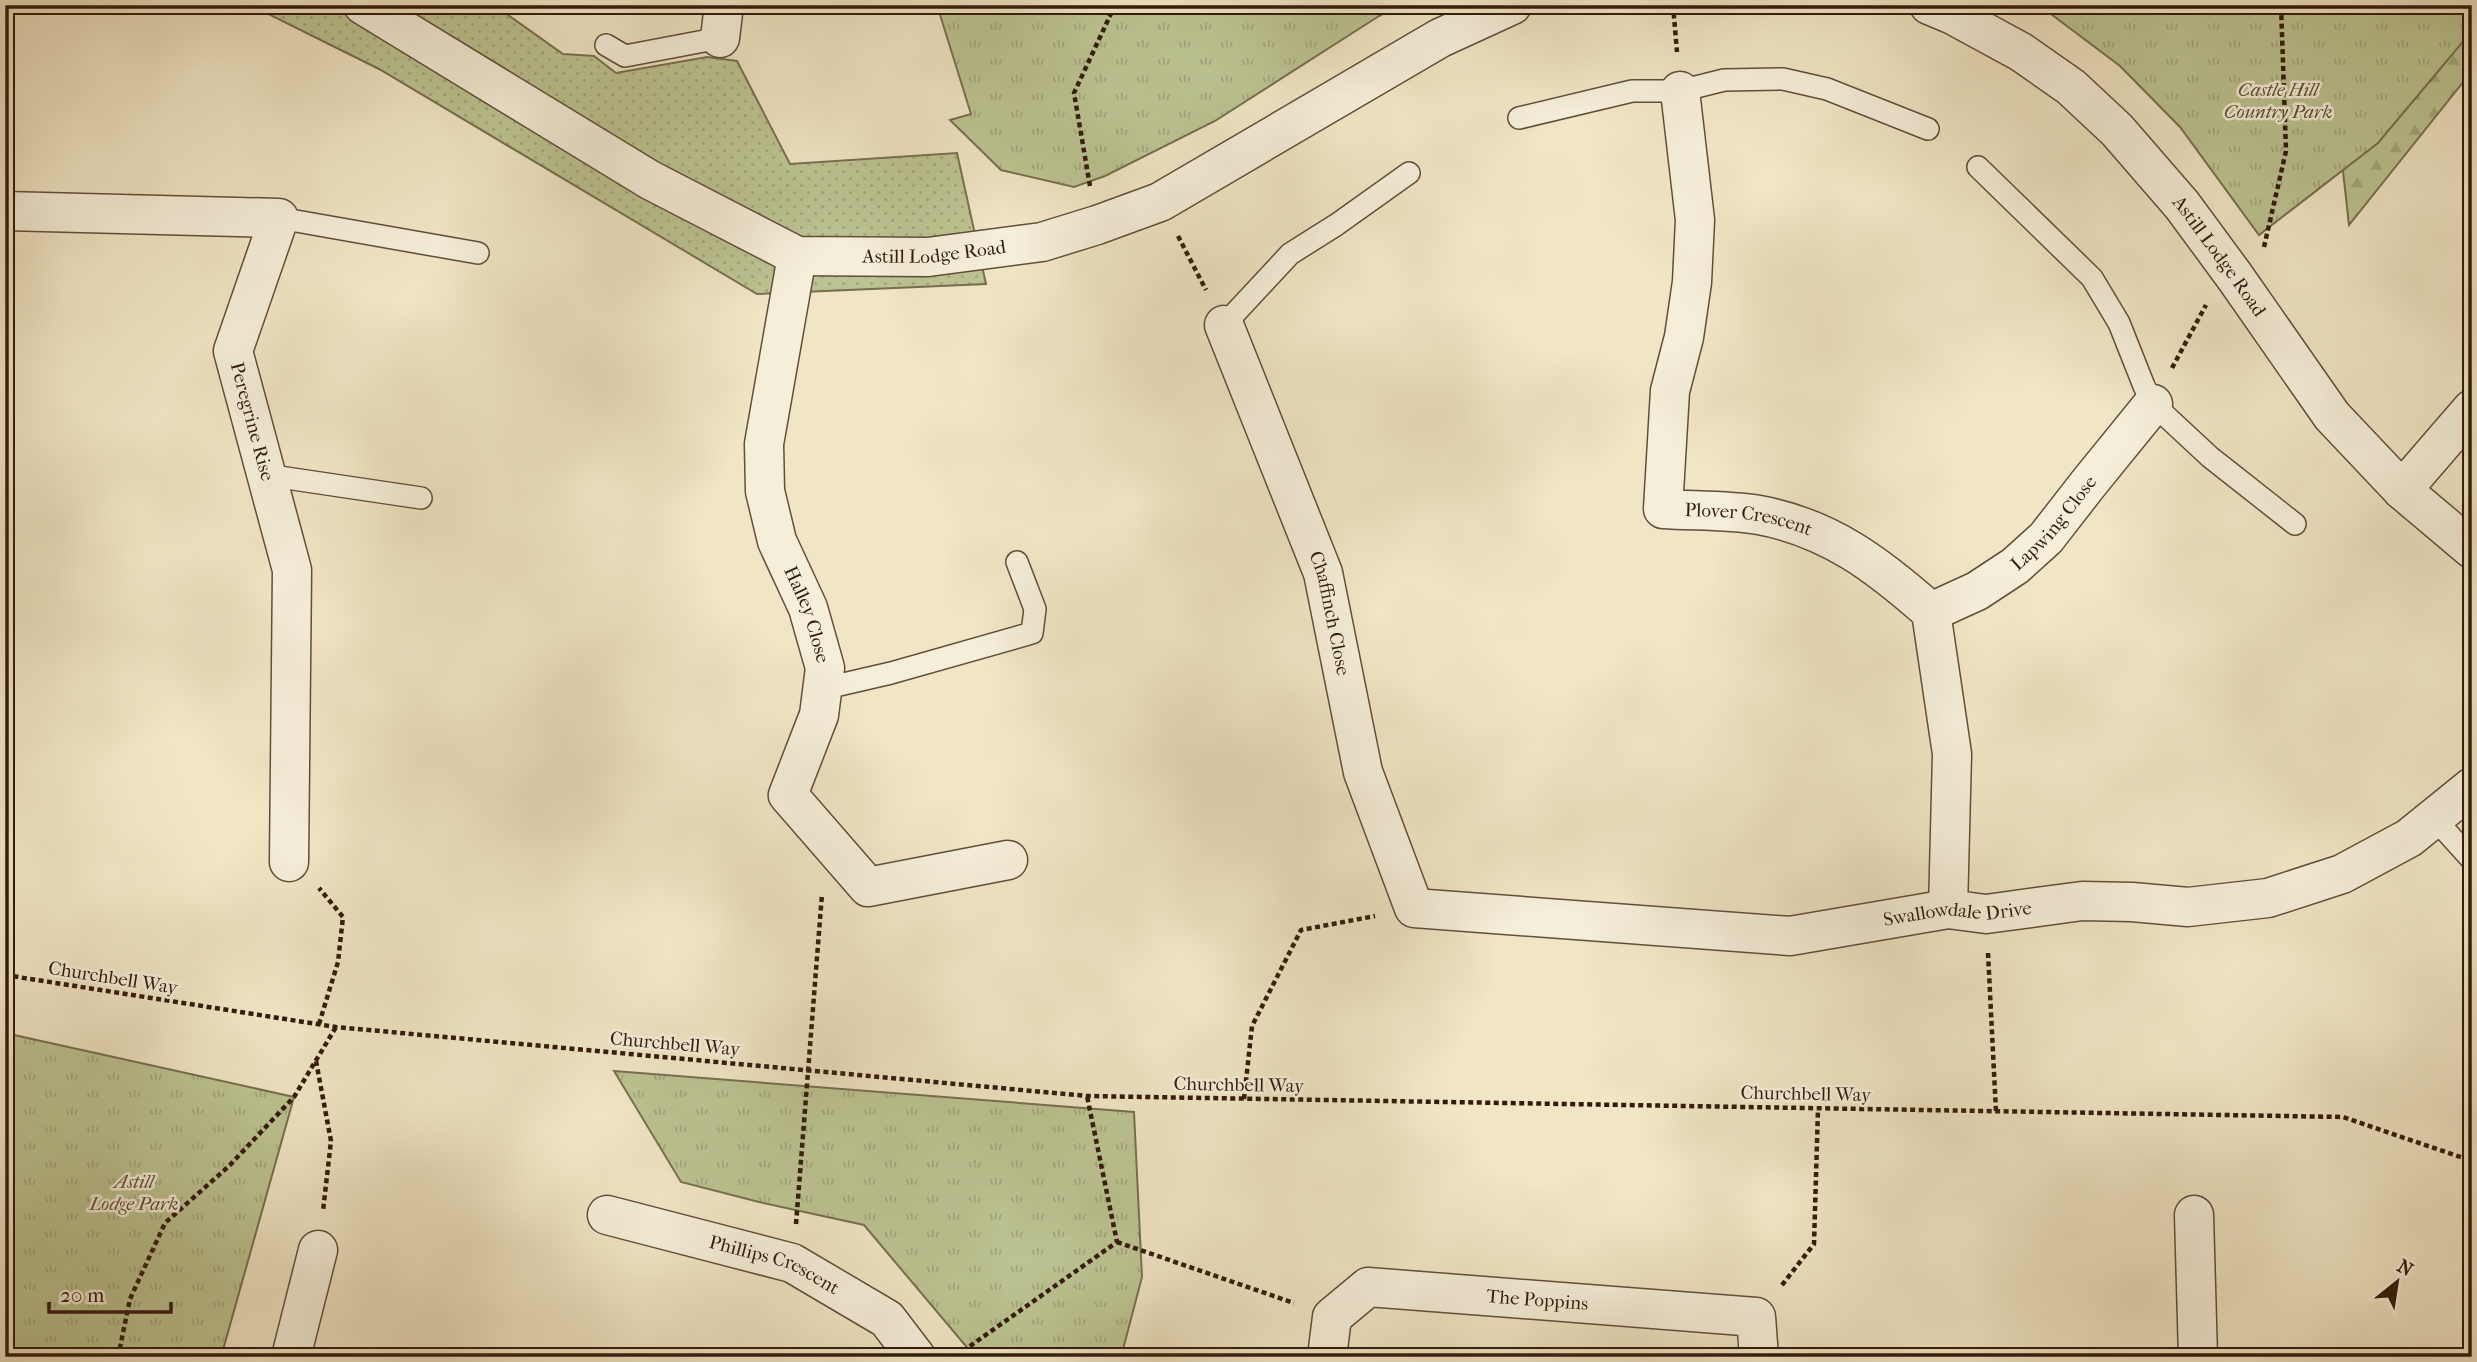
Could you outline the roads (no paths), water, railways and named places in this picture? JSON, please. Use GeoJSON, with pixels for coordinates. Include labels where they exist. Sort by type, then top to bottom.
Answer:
{"type":"FeatureCollection","features":[{"type":"Feature","properties":{"kind":"street","name":"Astill Lodge Road"},"geometry":{"type":"LineString","coordinates":[[363,5],[650,180],[797,256],[928,257],[1042,242],[1160,202],[1440,38],[1512,5]]}},
{"type":"Feature","properties":{"kind":"street","name":"Astill Lodge Road"},"geometry":{"type":"LineString","coordinates":[[1930,5],[2021,52],[2071,87],[2117,130],[2182,205],[2332,416],[2402,490],[2472,549]]}},
{"type":"Feature","properties":{"kind":"street","name":"Plover Crescent"},"geometry":{"type":"LineString","coordinates":[[1680,91],[1695,220],[1692,282],[1684,337],[1670,391],[1662,509],[1758,515],[1810,528],[1853,551],[1892,578],[1931,612]]}},
{"type":"Feature","properties":{"kind":"street"},"geometry":{"type":"LineString","coordinates":[[5,211],[279,218]]}},
{"type":"Feature","properties":{"kind":"street","name":"Peregrine Rise"},"geometry":{"type":"LineString","coordinates":[[279,218],[233,351],[292,570],[289,862]]}},
{"type":"Feature","properties":{"kind":"street","name":"Halley Close"},"geometry":{"type":"LineString","coordinates":[[797,256],[764,444],[765,491],[777,541],[808,608],[825,668],[819,715],[788,795],[868,887],[1008,860]]}},
{"type":"Feature","properties":{"kind":"street","name":"Chaffinch Close"},"geometry":{"type":"LineString","coordinates":[[1224,325],[1323,573],[1363,772],[1414,908]]}},
{"type":"Feature","properties":{"kind":"street","name":"Lapwing Close"},"geometry":{"type":"LineString","coordinates":[[1931,612],[1977,591],[2015,566],[2046,538],[2153,404]]}},
{"type":"Feature","properties":{"kind":"street"},"geometry":{"type":"LineString","coordinates":[[2402,490],[2472,410]]}},
{"type":"Feature","properties":{"kind":"street"},"geometry":{"type":"LineString","coordinates":[[1931,612],[1952,754],[1948,909]]}},
{"type":"Feature","properties":{"kind":"street","name":"Swallowdale Drive"},"geometry":{"type":"LineString","coordinates":[[1414,908],[1790,936],[1948,909],[1986,914],[2082,901],[2188,907],[2268,898],[2342,874],[2409,838],[2472,787]]}},
{"type":"Feature","properties":{"kind":"street","name":"Phillips Crescent"},"geometry":{"type":"LineString","coordinates":[[607,1215],[792,1263],[887,1320],[916,1357]]}},
{"type":"Feature","properties":{"kind":"street"},"geometry":{"type":"LineString","coordinates":[[2194,1215],[2198,1357]]}},
{"type":"Feature","properties":{"kind":"street"},"geometry":{"type":"LineString","coordinates":[[291,1357],[318,1250]]}},
{"type":"Feature","properties":{"kind":"street","name":"The Poppins"},"geometry":{"type":"LineString","coordinates":[[1327,1357],[1332,1317],[1368,1287],[1756,1317],[1759,1357]]}},
{"type":"Feature","properties":{"kind":"lane"},"geometry":{"type":"LineString","coordinates":[[606,45],[625,56],[722,22]]}},
{"type":"Feature","properties":{"kind":"lane"},"geometry":{"type":"LineString","coordinates":[[1519,118],[1632,92],[1680,91],[1724,80],[1783,79],[1827,89],[1927,129]]}},
{"type":"Feature","properties":{"kind":"lane"},"geometry":{"type":"LineString","coordinates":[[1978,167],[2092,278],[2119,323],[2153,404],[2210,457],[2295,524]]}},
{"type":"Feature","properties":{"kind":"lane"},"geometry":{"type":"LineString","coordinates":[[1224,325],[1290,254],[1409,173]]}},
{"type":"Feature","properties":{"kind":"lane"},"geometry":{"type":"LineString","coordinates":[[279,218],[478,253]]}},
{"type":"Feature","properties":{"kind":"lane"},"geometry":{"type":"LineString","coordinates":[[266,475],[421,498]]}},
{"type":"Feature","properties":{"kind":"lane"},"geometry":{"type":"LineString","coordinates":[[822,689],[891,673],[1032,632],[1035,609],[1017,562]]}},
{"type":"Feature","properties":{"kind":"lane"},"geometry":{"type":"LineString","coordinates":[[2434,817],[2472,860]]}},
{"type":"Feature","properties":{"kind":"park label","name":"Castle Hill Country Park"},"geometry":{"type":"Point","coordinates":[2278,101]}},
{"type":"Feature","properties":{"kind":"park label","name":"Astill Lodge Park"},"geometry":{"type":"Point","coordinates":[134,1193]}}]}
